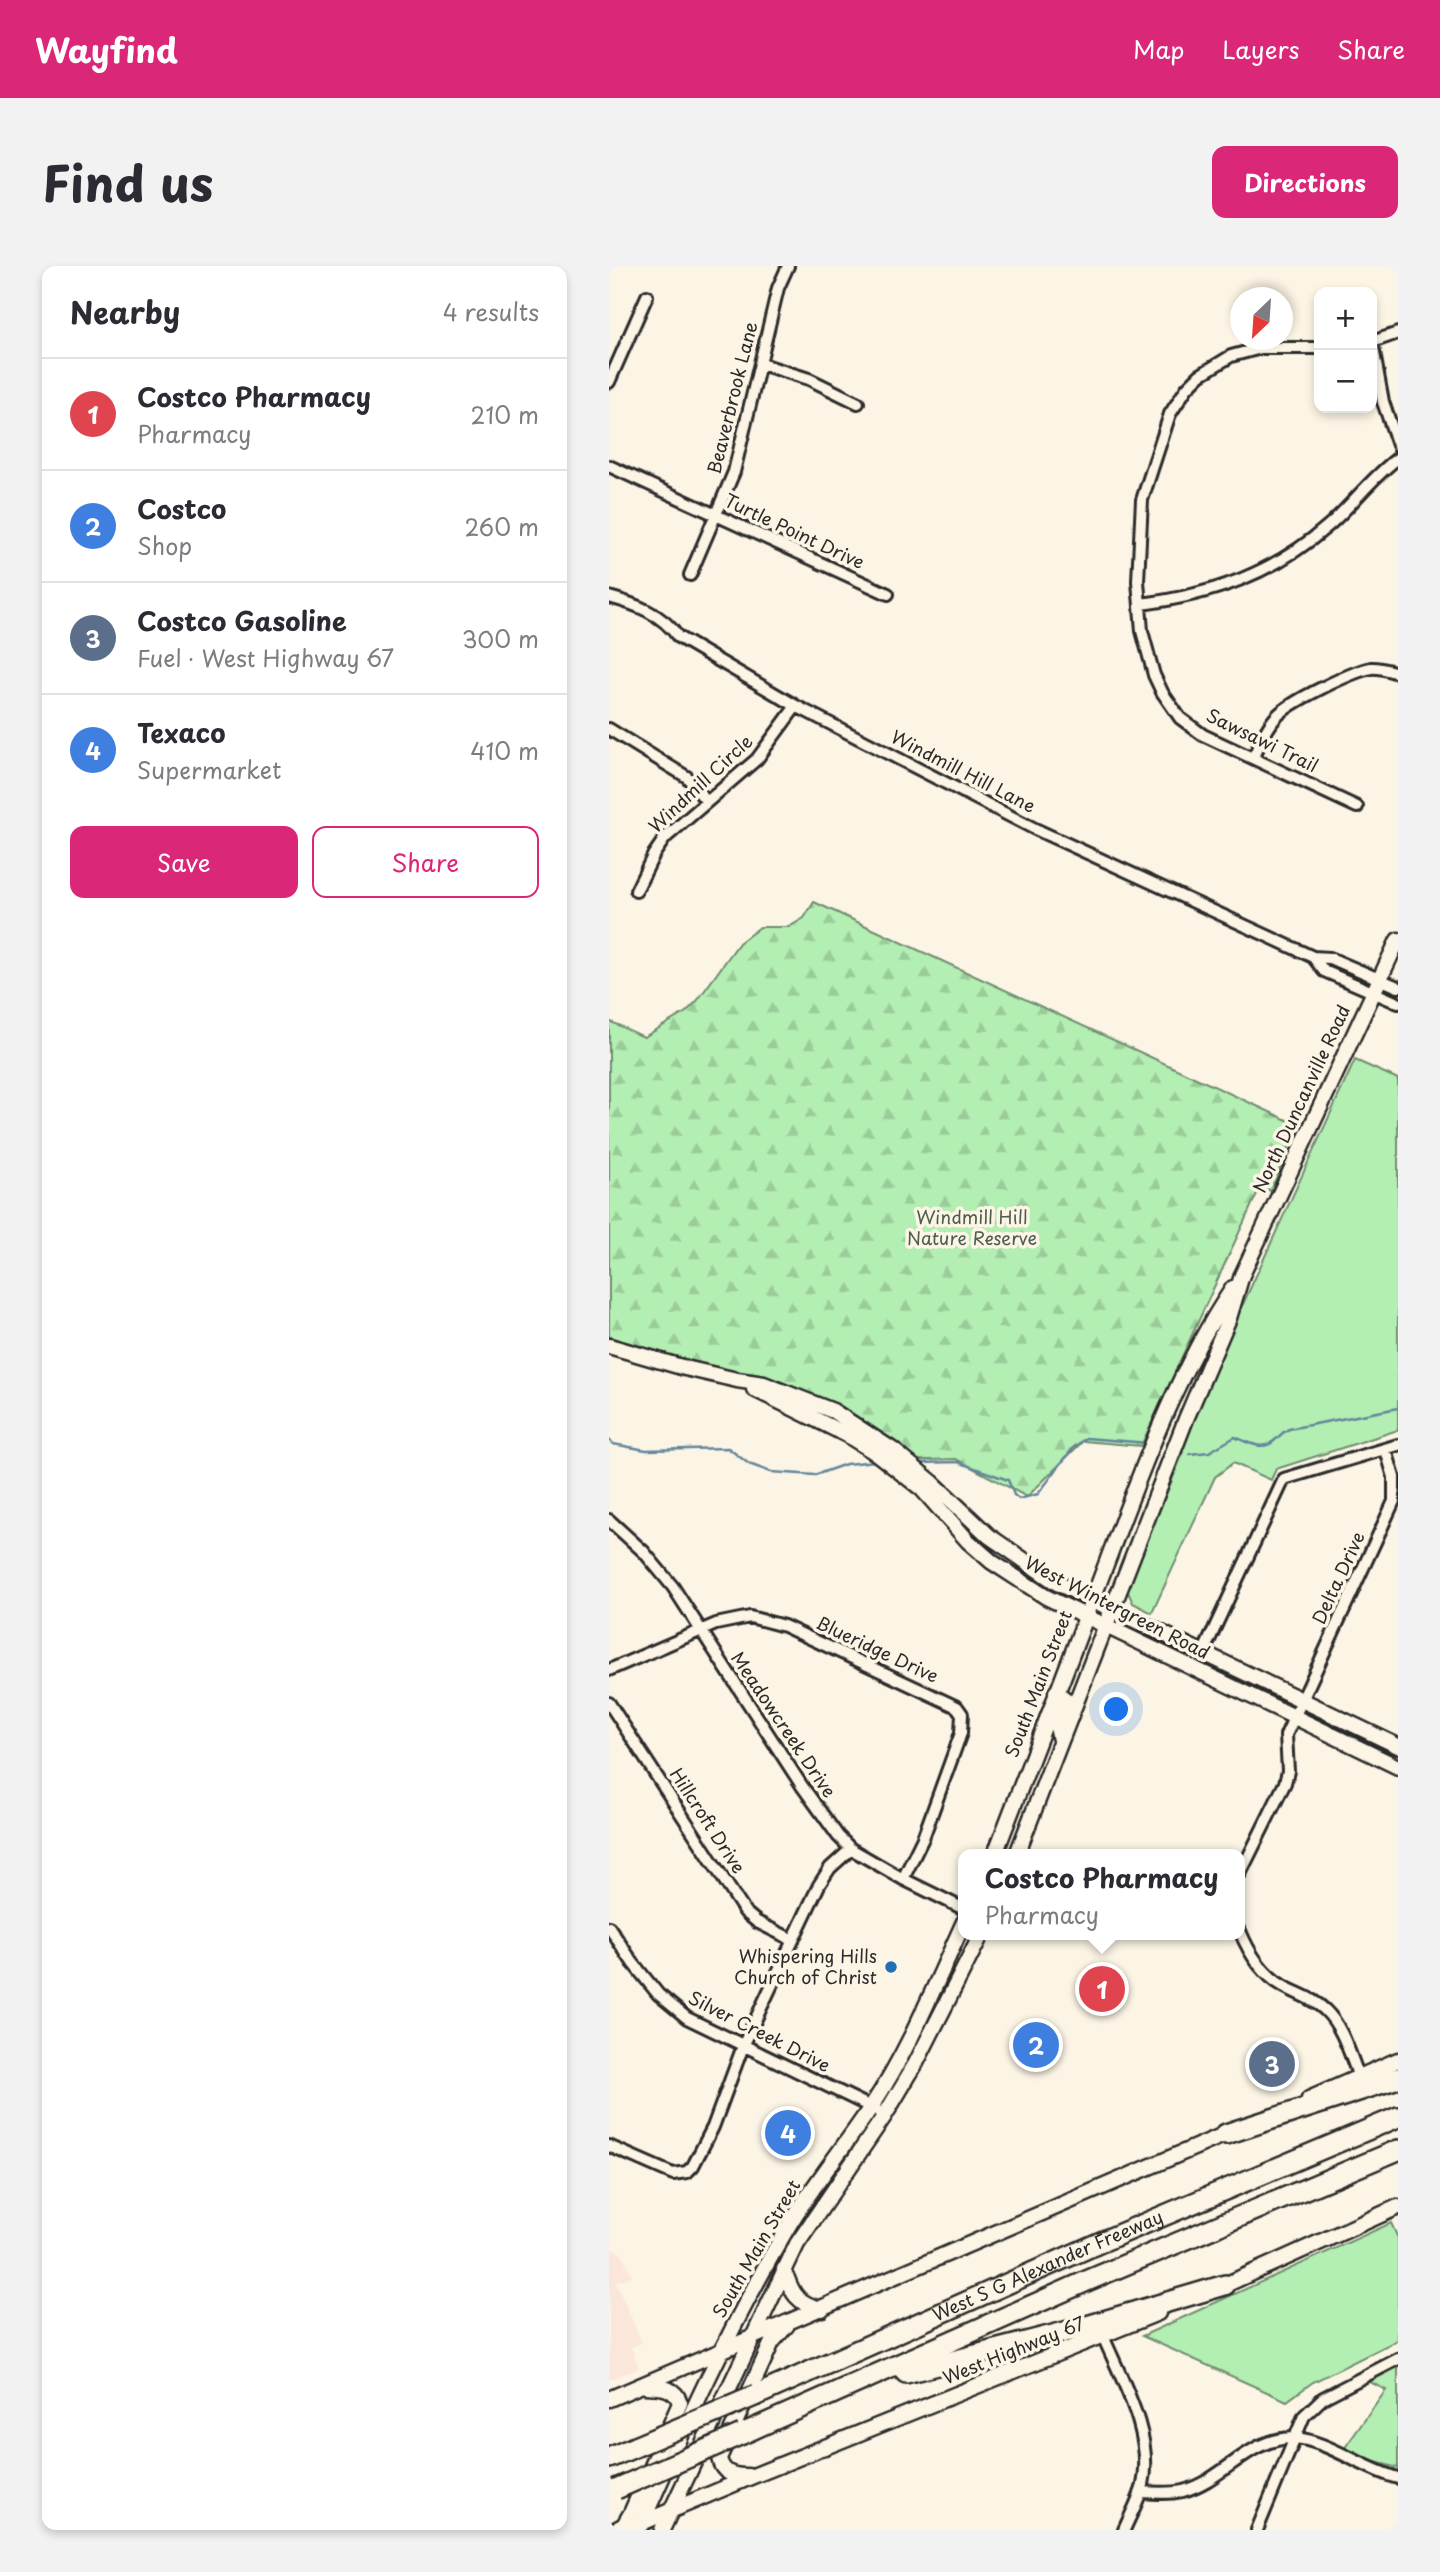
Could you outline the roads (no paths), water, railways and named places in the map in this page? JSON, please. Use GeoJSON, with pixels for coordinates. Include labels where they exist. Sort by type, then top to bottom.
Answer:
{"type":"FeatureCollection","features":[{"type":"Feature","properties":{"kind":"highway"},"geometry":{"type":"LineString","coordinates":[[1226,2134],[1398,2078]]}},
{"type":"Feature","properties":{"kind":"highway","name":"West S G Alexander Freeway"},"geometry":{"type":"LineString","coordinates":[[609,2456],[757,2395],[1101,2242],[1398,2117]]}},
{"type":"Feature","properties":{"kind":"highway","name":"West S G Alexander Freeway"},"geometry":{"type":"LineString","coordinates":[[613,2491],[1089,2280],[1398,2150]]}},
{"type":"Feature","properties":{"kind":"highway"},"geometry":{"type":"LineString","coordinates":[[828,2397],[995,2348],[1080,2328],[1225,2284]]}},
{"type":"Feature","properties":{"kind":"main road","name":"North Duncanville Road"},"geometry":{"type":"LineString","coordinates":[[1186,1419],[1229,1318],[1242,1275],[1398,940]]}},
{"type":"Feature","properties":{"kind":"main road","name":"North Duncanville Road"},"geometry":{"type":"LineString","coordinates":[[1167,1411],[1216,1313],[1242,1275]]}},
{"type":"Feature","properties":{"kind":"main road","name":"West Wintergreen Road"},"geometry":{"type":"LineString","coordinates":[[609,1346],[737,1380],[764,1384],[833,1411],[885,1444],[929,1487],[971,1522],[1057,1583],[1398,1746]]}},
{"type":"Feature","properties":{"kind":"main road","name":"West Wintergreen Road"},"geometry":{"type":"LineString","coordinates":[[737,1380],[847,1435],[929,1487],[968,1541],[992,1562],[1046,1597],[1397,1765]]}},
{"type":"Feature","properties":{"kind":"main road"},"geometry":{"type":"LineString","coordinates":[[1019,1849],[1186,1419],[1167,1411]]}},
{"type":"Feature","properties":{"kind":"main road","name":"South Main Street"},"geometry":{"type":"LineString","coordinates":[[997,1849],[1167,1411]]}},
{"type":"Feature","properties":{"kind":"main road"},"geometry":{"type":"LineString","coordinates":[[1056,1692],[1065,1699],[1056,1722],[1060,1740]]}},
{"type":"Feature","properties":{"kind":"main road"},"geometry":{"type":"LineString","coordinates":[[1022,1782],[1041,1790]]}},
{"type":"Feature","properties":{"kind":"main road","name":"South Main Street"},"geometry":{"type":"LineString","coordinates":[[640,2527],[722,2349],[787,2228],[871,2107],[920,2017],[958,1935]]}},
{"type":"Feature","properties":{"kind":"main road","name":"South Main Street"},"geometry":{"type":"LineString","coordinates":[[662,2530],[784,2269],[802,2236],[885,2115],[916,2063],[978,1940]]}},
{"type":"Feature","properties":{"kind":"main road"},"geometry":{"type":"LineString","coordinates":[[920,2017],[935,2025]]}},
{"type":"Feature","properties":{"kind":"main road"},"geometry":{"type":"LineString","coordinates":[[609,2399],[1398,2060]]}},
{"type":"Feature","properties":{"kind":"main road","name":"West Highway 67"},"geometry":{"type":"LineString","coordinates":[[625,2530],[640,2527],[753,2476],[1103,2336],[1398,2207]]}},
{"type":"Feature","properties":{"kind":"main road"},"geometry":{"type":"LineString","coordinates":[[787,2228],[802,2236]]}},
{"type":"Feature","properties":{"kind":"main road"},"geometry":{"type":"LineString","coordinates":[[784,2269],[795,2297],[809,2306],[822,2309]]}},
{"type":"Feature","properties":{"kind":"main road"},"geometry":{"type":"LineString","coordinates":[[753,2476],[736,2476],[729,2473],[723,2469],[719,2458],[772,2342],[790,2321]]}},
{"type":"Feature","properties":{"kind":"main road"},"geometry":{"type":"LineString","coordinates":[[616,2530],[624,2525],[631,2514],[680,2403],[676,2394],[667,2388],[643,2386]]}},
{"type":"Feature","properties":{"kind":"street","name":"Beaverbrook Lane"},"geometry":{"type":"LineString","coordinates":[[690,575],[734,472],[778,288],[788,266]]}},
{"type":"Feature","properties":{"kind":"street"},"geometry":{"type":"LineString","coordinates":[[609,382],[647,296]]}},
{"type":"Feature","properties":{"kind":"street"},"geometry":{"type":"LineString","coordinates":[[1377,340],[1398,333]]}},
{"type":"Feature","properties":{"kind":"street","name":"Sawsawi Trail"},"geometry":{"type":"LineString","coordinates":[[1314,348],[1261,348],[1231,356],[1212,366],[1187,388],[1170,414],[1142,500],[1138,581],[1142,631],[1154,675],[1180,718],[1203,735],[1357,807]]}},
{"type":"Feature","properties":{"kind":"street"},"geometry":{"type":"LineString","coordinates":[[1373,350],[1383,402],[1398,445]]}},
{"type":"Feature","properties":{"kind":"street"},"geometry":{"type":"LineString","coordinates":[[761,364],[809,379],[858,403]]}},
{"type":"Feature","properties":{"kind":"street"},"geometry":{"type":"LineString","coordinates":[[1141,604],[1181,599],[1222,588],[1256,574],[1296,552],[1331,523],[1376,474],[1398,458]]}},
{"type":"Feature","properties":{"kind":"street","name":"Turtle Point Drive"},"geometry":{"type":"LineString","coordinates":[[609,466],[888,594]]}},
{"type":"Feature","properties":{"kind":"street","name":"Windmill Hill Lane"},"geometry":{"type":"LineString","coordinates":[[609,597],[627,601],[664,620],[678,637],[796,706],[1035,829],[1313,957],[1330,958],[1377,986],[1398,1003]]}},
{"type":"Feature","properties":{"kind":"street"},"geometry":{"type":"LineString","coordinates":[[1253,758],[1265,733],[1278,715],[1298,701],[1347,677],[1373,668],[1398,673]]}},
{"type":"Feature","properties":{"kind":"street","name":"Windmill Circle"},"geometry":{"type":"LineString","coordinates":[[636,891],[654,853],[666,838],[757,759],[796,706]]}},
{"type":"Feature","properties":{"kind":"street"},"geometry":{"type":"LineString","coordinates":[[609,729],[687,777],[707,802]]}},
{"type":"Feature","properties":{"kind":"street","name":"Windmill Hill Lane"},"geometry":{"type":"LineString","coordinates":[[1377,986],[1398,988]]}},
{"type":"Feature","properties":{"kind":"street"},"geometry":{"type":"LineString","coordinates":[[1203,1653],[1283,1479],[1398,1445]]}},
{"type":"Feature","properties":{"kind":"street","name":"Delta Drive"},"geometry":{"type":"LineString","coordinates":[[1245,1864],[1285,1783],[1288,1771],[1286,1735],[1394,1501],[1394,1477],[1386,1450]]}},
{"type":"Feature","properties":{"kind":"street","name":"Meadowcreek Drive"},"geometry":{"type":"LineString","coordinates":[[609,1520],[660,1570],[825,1819],[851,1849],[958,1906]]}},
{"type":"Feature","properties":{"kind":"street","name":"Blueridge Drive"},"geometry":{"type":"LineString","coordinates":[[609,1670],[699,1630],[733,1619],[750,1617],[784,1626],[957,1707],[962,1714],[961,1733],[923,1838],[903,1879]]}},
{"type":"Feature","properties":{"kind":"street","name":"Hillcroft Drive"},"geometry":{"type":"LineString","coordinates":[[609,1703],[745,1912],[757,1922],[793,1940]]}},
{"type":"Feature","properties":{"kind":"street"},"geometry":{"type":"LineString","coordinates":[[609,2146],[666,2172],[680,2174],[693,2166],[713,2127],[743,2046],[824,1876],[838,1859],[851,1849]]}},
{"type":"Feature","properties":{"kind":"street","name":"Silver Creek Drive"},"geometry":{"type":"LineString","coordinates":[[609,1927],[613,1941],[671,2007],[701,2026],[885,2115]]}},
{"type":"Feature","properties":{"kind":"street"},"geometry":{"type":"LineString","coordinates":[[1244,1940],[1268,1975],[1323,2008],[1333,2019],[1359,2077]]}},
{"type":"Feature","properties":{"kind":"street"},"geometry":{"type":"LineString","coordinates":[[1103,2336],[1136,2414],[1145,2460],[1141,2492],[1124,2530]]}},
{"type":"Feature","properties":{"kind":"street"},"geometry":{"type":"LineString","coordinates":[[1257,2530],[1304,2416],[1323,2398],[1398,2359]]}},
{"type":"Feature","properties":{"kind":"street"},"geometry":{"type":"LineString","coordinates":[[1141,2492],[1164,2494],[1185,2490],[1201,2483],[1260,2444],[1294,2438],[1325,2447],[1398,2478]]}},
{"type":"Feature","properties":{"kind":"waterway"},"geometry":{"type":"LineString","coordinates":[[1190,1454],[1209,1452],[1235,1437],[1255,1445],[1270,1444],[1289,1429],[1398,1408]]}},
{"type":"Feature","properties":{"kind":"waterway"},"geometry":{"type":"LineString","coordinates":[[918,1463],[958,1462],[1008,1480],[1014,1495],[1019,1499],[1038,1494],[1073,1448],[1086,1438],[1148,1443]]}},
{"type":"Feature","properties":{"kind":"waterway"},"geometry":{"type":"LineString","coordinates":[[609,1440],[613,1444],[646,1450],[728,1448],[749,1464],[771,1472],[815,1475],[846,1464],[876,1461]]}},
{"type":"Feature","properties":{"kind":"place","name":"Whispering Hills Church of Christ"},"geometry":{"type":"Point","coordinates":[891,1967]}},
{"type":"Feature","properties":{"kind":"place","name":"Costco Pharmacy"},"geometry":{"type":"Point","coordinates":[1102,1989]}},
{"type":"Feature","properties":{"kind":"place","name":"Costco"},"geometry":{"type":"Point","coordinates":[1036,2045]}},
{"type":"Feature","properties":{"kind":"place","name":"Costco Gasoline"},"geometry":{"type":"Point","coordinates":[1272,2064]}},
{"type":"Feature","properties":{"kind":"place","name":"Texaco"},"geometry":{"type":"Point","coordinates":[788,2133]}},
{"type":"Feature","properties":{"kind":"park label","name":"Windmill Hill Nature Reserve"},"geometry":{"type":"Point","coordinates":[972,1228]}}]}
